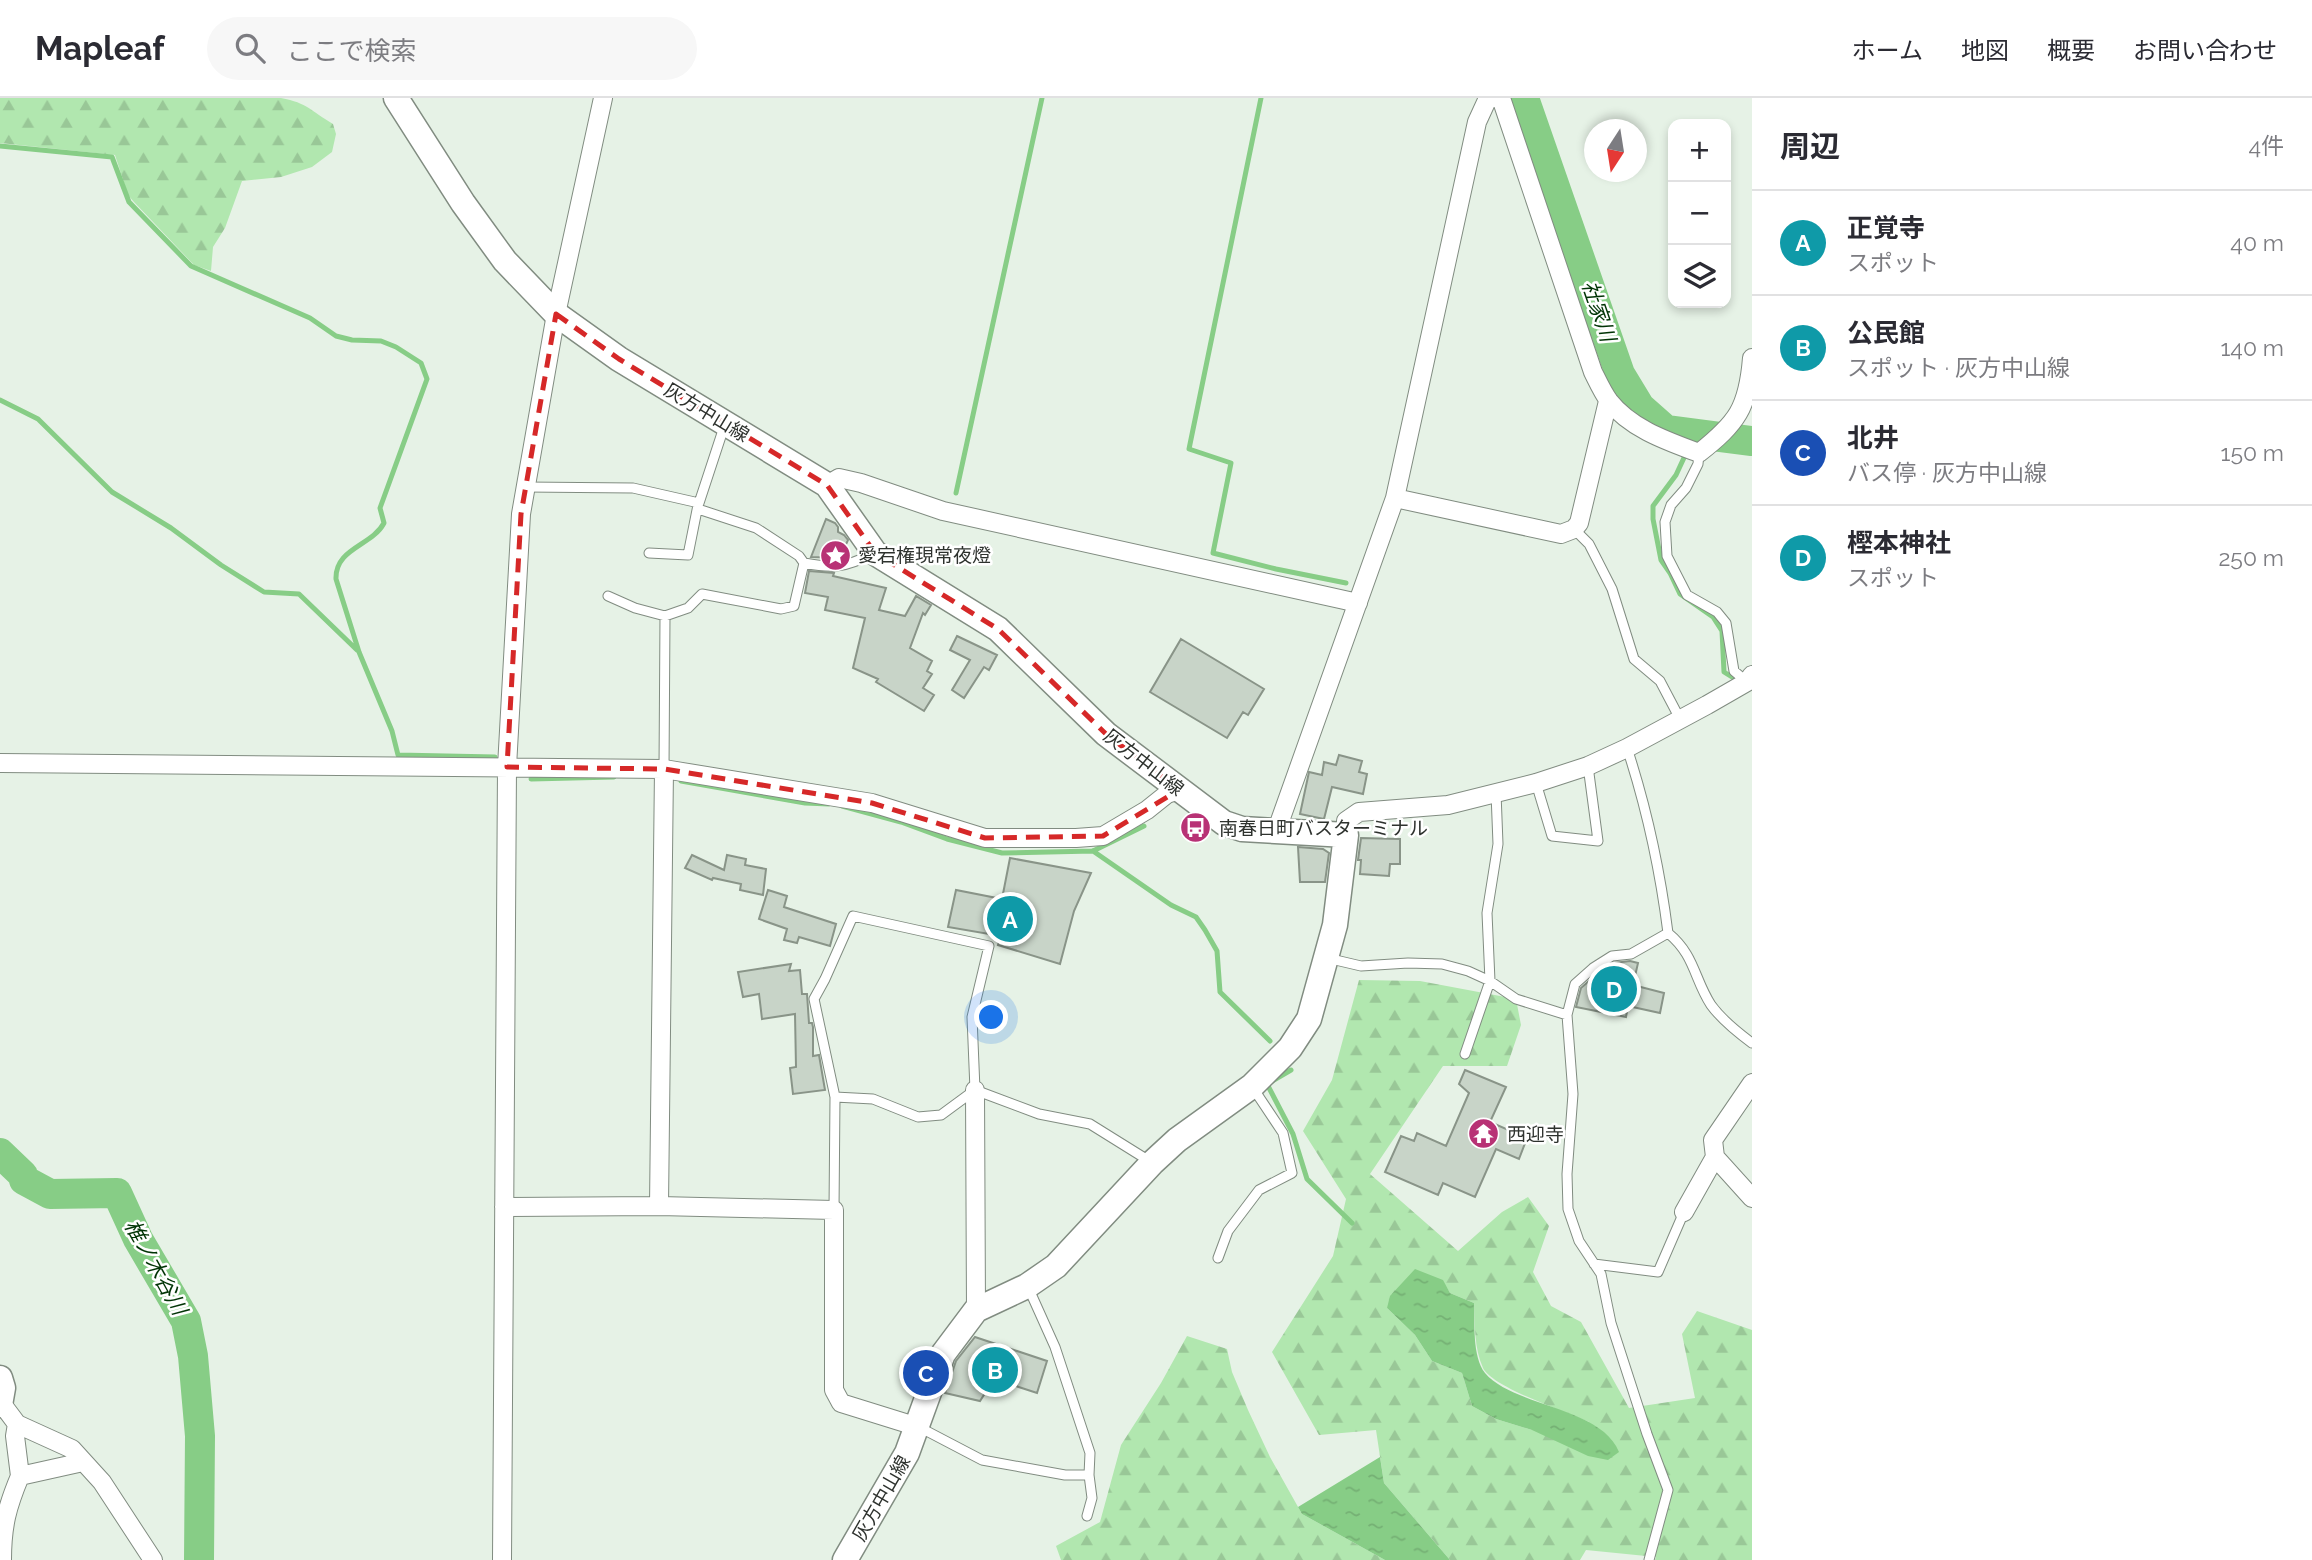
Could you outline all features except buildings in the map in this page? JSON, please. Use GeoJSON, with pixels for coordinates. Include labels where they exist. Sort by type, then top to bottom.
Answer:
{"type":"FeatureCollection","features":[{"type":"Feature","properties":{"kind":"main road","name":"灰方中山線"},"geometry":{"type":"LineString","coordinates":[[396,98],[463,203],[505,261],[556,314],[619,359],[827,485],[875,553],[998,629],[1106,734],[1224,823],[1234,827],[1276,832],[1346,835],[1335,925],[1310,1019],[1290,1048],[1252,1086],[1177,1140],[1152,1163],[1056,1266],[1027,1286],[976,1310],[943,1354],[907,1453],[845,1560]]}},
{"type":"Feature","properties":{"kind":"main road"},"geometry":{"type":"LineString","coordinates":[[0,1378],[3,1388],[1,1404]]}},
{"type":"Feature","properties":{"kind":"street"},"geometry":{"type":"LineString","coordinates":[[502,1560],[508,767],[520,514],[556,314],[603,98]]}},
{"type":"Feature","properties":{"kind":"street"},"geometry":{"type":"LineString","coordinates":[[1276,832],[1395,498],[1477,122],[1488,98]]}},
{"type":"Feature","properties":{"kind":"street"},"geometry":{"type":"LineString","coordinates":[[1500,98],[1594,372],[1608,401],[1627,418],[1655,436],[1699,453],[1725,432],[1742,411],[1752,358]]}},
{"type":"Feature","properties":{"kind":"street"},"geometry":{"type":"LineString","coordinates":[[1395,498],[1561,534],[1579,523],[1608,401]]}},
{"type":"Feature","properties":{"kind":"street"},"geometry":{"type":"LineString","coordinates":[[827,485],[839,478],[943,511],[1358,603]]}},
{"type":"Feature","properties":{"kind":"street"},"geometry":{"type":"LineString","coordinates":[[1346,835],[1346,821],[1359,812],[1448,805],[1536,783],[1588,766],[1750,682]]}},
{"type":"Feature","properties":{"kind":"street"},"geometry":{"type":"LineString","coordinates":[[0,763],[664,769],[872,803],[985,838],[1104,836],[1147,810],[1167,794],[1179,790]]}},
{"type":"Feature","properties":{"kind":"street"},"geometry":{"type":"LineString","coordinates":[[659,1206],[664,769]]}},
{"type":"Feature","properties":{"kind":"street"},"geometry":{"type":"LineString","coordinates":[[1752,1083],[1713,1140],[1715,1157],[1752,1198]]}},
{"type":"Feature","properties":{"kind":"street"},"geometry":{"type":"LineString","coordinates":[[975,1090],[976,1310]]}},
{"type":"Feature","properties":{"kind":"street"},"geometry":{"type":"LineString","coordinates":[[1684,1212],[1715,1157]]}},
{"type":"Feature","properties":{"kind":"street"},"geometry":{"type":"LineString","coordinates":[[504,1208],[659,1206],[834,1210],[834,1390],[841,1403],[915,1426]]}},
{"type":"Feature","properties":{"kind":"street"},"geometry":{"type":"LineString","coordinates":[[1,1404],[17,1424],[72,1450],[102,1482],[153,1560]]}},
{"type":"Feature","properties":{"kind":"street"},"geometry":{"type":"LineString","coordinates":[[2,1560],[2,1537],[7,1508],[20,1476],[15,1436],[17,1424]]}},
{"type":"Feature","properties":{"kind":"street"},"geometry":{"type":"LineString","coordinates":[[20,1476],[83,1462]]}},
{"type":"Feature","properties":{"kind":"lane"},"geometry":{"type":"LineString","coordinates":[[649,553],[688,555],[698,506],[726,423]]}},
{"type":"Feature","properties":{"kind":"lane"},"geometry":{"type":"LineString","coordinates":[[1699,453],[1698,464],[1686,488],[1671,505],[1665,522],[1667,556],[1687,595],[1717,612],[1726,623],[1734,671],[1750,682]]}},
{"type":"Feature","properties":{"kind":"lane"},"geometry":{"type":"LineString","coordinates":[[525,487],[633,488],[698,506],[756,528],[799,556],[804,563],[831,568],[848,566],[875,553]]}},
{"type":"Feature","properties":{"kind":"lane"},"geometry":{"type":"LineString","coordinates":[[1574,528],[1589,544],[1612,589],[1634,659],[1660,681],[1680,719]]}},
{"type":"Feature","properties":{"kind":"lane"},"geometry":{"type":"LineString","coordinates":[[608,596],[635,608],[665,615],[688,608],[702,594],[781,609],[794,606],[804,563]]}},
{"type":"Feature","properties":{"kind":"lane"},"geometry":{"type":"LineString","coordinates":[[664,769],[665,615]]}},
{"type":"Feature","properties":{"kind":"lane"},"geometry":{"type":"LineString","coordinates":[[1627,748],[1645,804],[1660,874],[1668,933],[1683,945],[1711,1004],[1730,1026],[1752,1043]]}},
{"type":"Feature","properties":{"kind":"lane"},"geometry":{"type":"LineString","coordinates":[[1536,783],[1552,836],[1598,841],[1588,766]]}},
{"type":"Feature","properties":{"kind":"lane"},"geometry":{"type":"LineString","coordinates":[[1465,1054],[1490,981],[1486,913],[1498,844],[1496,793]]}},
{"type":"Feature","properties":{"kind":"lane"},"geometry":{"type":"LineString","coordinates":[[834,1210],[835,1097],[814,999],[853,916],[989,946],[972,1017],[975,1090]]}},
{"type":"Feature","properties":{"kind":"lane"},"geometry":{"type":"LineString","coordinates":[[1649,1560],[1668,1490],[1611,1323],[1601,1274],[1579,1241],[1568,1209],[1567,1174],[1573,1094],[1567,1015],[1575,984],[1593,968],[1612,956],[1631,954],[1668,933]]}},
{"type":"Feature","properties":{"kind":"lane"},"geometry":{"type":"LineString","coordinates":[[1326,958],[1362,966],[1442,964],[1490,981],[1516,999],[1567,1015]]}},
{"type":"Feature","properties":{"kind":"lane"},"geometry":{"type":"LineString","coordinates":[[1218,1258],[1228,1231],[1259,1190],[1292,1173],[1283,1133],[1252,1086]]}},
{"type":"Feature","properties":{"kind":"lane"},"geometry":{"type":"LineString","coordinates":[[975,1090],[1039,1114],[1090,1124],[1152,1163]]}},
{"type":"Feature","properties":{"kind":"lane"},"geometry":{"type":"LineString","coordinates":[[835,1097],[873,1099],[918,1116],[941,1115],[975,1090]]}},
{"type":"Feature","properties":{"kind":"lane"},"geometry":{"type":"LineString","coordinates":[[1594,1264],[1658,1272],[1684,1212]]}},
{"type":"Feature","properties":{"kind":"lane"},"geometry":{"type":"LineString","coordinates":[[1027,1286],[1055,1347],[1084,1430],[1090,1453],[1089,1475],[1093,1498],[1087,1516]]}},
{"type":"Feature","properties":{"kind":"lane"},"geometry":{"type":"LineString","coordinates":[[915,1426],[982,1460],[1065,1475],[1089,1475]]}},
{"type":"Feature","properties":{"kind":"highlighted area"},"geometry":{"type":"Polygon","coordinates":[[[556,314],[619,359],[827,485],[875,553],[998,629],[1106,734],[1179,790],[1103,836],[985,838],[872,803],[664,769],[507,767],[521,514],[556,314]]]}},
{"type":"Feature","properties":{"kind":"green space"},"geometry":{"type":"Polygon","coordinates":[[[0,98],[281,98],[309,108],[333,124],[336,134],[332,152],[312,167],[281,177],[242,181],[225,228],[213,247],[211,271],[194,265],[128,195],[115,155],[0,143],[0,98]]]}},
{"type":"Feature","properties":{"kind":"green space"},"geometry":{"type":"Polygon","coordinates":[[[1359,980],[1420,981],[1516,999],[1521,1025],[1507,1066],[1443,1066],[1370,1174],[1458,1251],[1502,1212],[1528,1197],[1549,1226],[1533,1272],[1551,1306],[1581,1322],[1629,1408],[1695,1398],[1682,1334],[1697,1311],[1752,1330],[1752,1560],[1655,1560],[1656,1557],[1586,1550],[1580,1560],[1450,1560],[1384,1483],[1376,1430],[1319,1435],[1272,1352],[1333,1256],[1346,1199],[1303,1131],[1332,1080],[1359,980]],[[1442,1280],[1387,1308],[1415,1335],[1432,1361],[1462,1373],[1472,1406],[1496,1419],[1532,1430],[1589,1422],[1514,1391],[1489,1375],[1483,1368],[1478,1352],[1474,1303],[1450,1293],[1442,1280]]]}},
{"type":"Feature","properties":{"kind":"green space"},"geometry":{"type":"Polygon","coordinates":[[[1187,1336],[1227,1349],[1232,1372],[1248,1410],[1270,1457],[1302,1514],[1385,1560],[1061,1560],[1056,1546],[1100,1522],[1121,1445],[1161,1383],[1187,1336]]]}},
{"type":"Feature","properties":{"kind":"water"},"geometry":{"type":"Polygon","coordinates":[[[1415,1269],[1443,1280],[1450,1293],[1474,1303],[1476,1349],[1485,1373],[1498,1384],[1516,1393],[1595,1425],[1609,1437],[1619,1452],[1608,1460],[1588,1456],[1532,1430],[1496,1419],[1472,1406],[1462,1373],[1432,1361],[1415,1335],[1387,1308],[1390,1296],[1415,1269]]]}},
{"type":"Feature","properties":{"kind":"water"},"geometry":{"type":"Polygon","coordinates":[[[1380,1457],[1384,1483],[1450,1560],[1385,1560],[1302,1514],[1298,1507],[1380,1457]]]}},
{"type":"Feature","properties":{"kind":"waterway"},"geometry":{"type":"LineString","coordinates":[[956,493],[1042,98]]}},
{"type":"Feature","properties":{"kind":"waterway"},"geometry":{"type":"LineString","coordinates":[[1261,98],[1189,449],[1231,463],[1213,553],[1346,583]]}},
{"type":"Feature","properties":{"kind":"waterway","name":"社家川"},"geometry":{"type":"LineString","coordinates":[[1524,98],[1620,374],[1640,407],[1666,430],[1752,441]]}},
{"type":"Feature","properties":{"kind":"waterway"},"geometry":{"type":"LineString","coordinates":[[0,146],[112,157],[129,202],[191,266],[310,318],[336,336],[352,340],[381,341],[421,363],[427,379],[380,508],[384,523],[378,531],[341,560],[336,579],[359,652],[392,731],[398,755],[495,757]]}},
{"type":"Feature","properties":{"kind":"waterway"},"geometry":{"type":"LineString","coordinates":[[0,400],[38,419],[112,492],[171,528],[221,565],[264,592],[299,594],[357,650]]}},
{"type":"Feature","properties":{"kind":"waterway"},"geometry":{"type":"LineString","coordinates":[[1695,434],[1676,475],[1653,506],[1653,519],[1661,560],[1680,594],[1713,617],[1722,631],[1724,672],[1740,682]]}},
{"type":"Feature","properties":{"kind":"waterway"},"geometry":{"type":"LineString","coordinates":[[531,779],[614,777]]}},
{"type":"Feature","properties":{"kind":"waterway"},"geometry":{"type":"LineString","coordinates":[[681,781],[805,803],[829,804]]}},
{"type":"Feature","properties":{"kind":"waterway"},"geometry":{"type":"LineString","coordinates":[[842,806],[1002,853],[1093,851],[1144,826]]}},
{"type":"Feature","properties":{"kind":"waterway"},"geometry":{"type":"LineString","coordinates":[[1093,851],[1171,905],[1196,917],[1217,951],[1220,992],[1270,1041]]}},
{"type":"Feature","properties":{"kind":"waterway"},"geometry":{"type":"LineString","coordinates":[[1291,1070],[1267,1084],[1293,1134],[1307,1179],[1352,1223]]}},
{"type":"Feature","properties":{"kind":"waterway","name":"椎ノ木谷川"},"geometry":{"type":"LineString","coordinates":[[0,1153],[23,1175],[24,1180],[50,1194],[117,1193],[138,1239],[186,1321],[193,1356],[200,1436],[199,1560]]}},
{"type":"Feature","properties":{"kind":"place","name":"愛宕権現常夜燈"},"geometry":{"type":"Point","coordinates":[835,555]}},
{"type":"Feature","properties":{"kind":"place","name":"南春日町バスターミナル"},"geometry":{"type":"Point","coordinates":[1196,828]}},
{"type":"Feature","properties":{"kind":"place","name":"正覚寺"},"geometry":{"type":"Point","coordinates":[1010,919]}},
{"type":"Feature","properties":{"kind":"place","name":"樫本神社"},"geometry":{"type":"Point","coordinates":[1614,989]}},
{"type":"Feature","properties":{"kind":"place","name":"西迎寺"},"geometry":{"type":"Point","coordinates":[1484,1134]}},
{"type":"Feature","properties":{"kind":"place","name":"公民館"},"geometry":{"type":"Point","coordinates":[995,1370]}},
{"type":"Feature","properties":{"kind":"place","name":"北井"},"geometry":{"type":"Point","coordinates":[926,1373]}}]}
